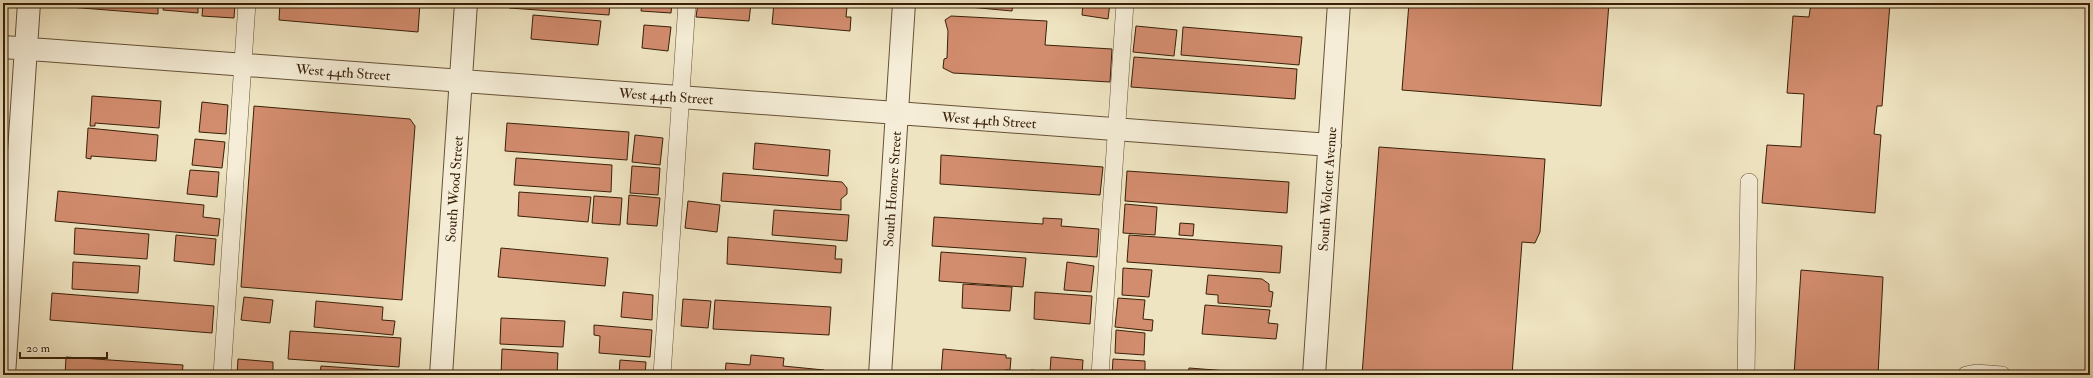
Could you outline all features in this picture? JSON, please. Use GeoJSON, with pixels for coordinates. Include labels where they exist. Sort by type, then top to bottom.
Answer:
{"type":"FeatureCollection","features":[{"type":"Feature","properties":{"kind":"street"},"geometry":{"type":"LineString","coordinates":[[4,375],[7,260],[29,3]]}},
{"type":"Feature","properties":{"kind":"street","name":"South Wood Street"},"geometry":{"type":"LineString","coordinates":[[441,375],[466,3]]}},
{"type":"Feature","properties":{"kind":"street","name":"South Honore Street"},"geometry":{"type":"LineString","coordinates":[[880,375],[904,3]]}},
{"type":"Feature","properties":{"kind":"street","name":"South Wolcott Avenue"},"geometry":{"type":"LineString","coordinates":[[1314,375],[1339,3]]}},
{"type":"Feature","properties":{"kind":"street","name":"West 44th Street"},"geometry":{"type":"LineString","coordinates":[[3,47],[1330,145]]}},
{"type":"Feature","properties":{"kind":"lane"},"geometry":{"type":"LineString","coordinates":[[222,375],[247,3]]}},
{"type":"Feature","properties":{"kind":"lane"},"geometry":{"type":"LineString","coordinates":[[662,375],[687,3]]}},
{"type":"Feature","properties":{"kind":"lane"},"geometry":{"type":"LineString","coordinates":[[1100,375],[1125,3]]}},
{"type":"Feature","properties":{"kind":"lane"},"geometry":{"type":"LineString","coordinates":[[1746,375],[1749,182]]}},
{"type":"Feature","properties":{"kind":"lane"},"geometry":{"type":"LineString","coordinates":[[1966,375],[1976,373],[2002,375]]}},
{"type":"Feature","properties":{"kind":"building"},"geometry":{"type":"Polygon","coordinates":[[[69,3],[158,3],[158,14],[69,7],[69,3]]]}},
{"type":"Feature","properties":{"kind":"building"},"geometry":{"type":"Polygon","coordinates":[[[164,3],[198,3],[198,13],[163,10],[164,3]]]}},
{"type":"Feature","properties":{"kind":"building"},"geometry":{"type":"Polygon","coordinates":[[[203,3],[235,3],[234,18],[202,16],[203,3]]]}},
{"type":"Feature","properties":{"kind":"building"},"geometry":{"type":"Polygon","coordinates":[[[280,3],[420,3],[418,32],[279,20],[280,3]]]}},
{"type":"Feature","properties":{"kind":"building"},"geometry":{"type":"Polygon","coordinates":[[[509,3],[610,3],[609,15],[509,8],[509,3]]]}},
{"type":"Feature","properties":{"kind":"building"},"geometry":{"type":"Polygon","coordinates":[[[642,3],[672,3],[671,13],[641,11],[642,3]]]}},
{"type":"Feature","properties":{"kind":"building"},"geometry":{"type":"Polygon","coordinates":[[[698,3],[751,3],[749,21],[696,17],[698,3]]]}},
{"type":"Feature","properties":{"kind":"building"},"geometry":{"type":"Polygon","coordinates":[[[774,3],[844,4],[847,7],[846,17],[851,17],[850,31],[772,24],[774,3]]]}},
{"type":"Feature","properties":{"kind":"building"},"geometry":{"type":"Polygon","coordinates":[[[958,3],[1013,3],[1012,11],[958,6],[958,3]]]}},
{"type":"Feature","properties":{"kind":"building"},"geometry":{"type":"Polygon","coordinates":[[[1083,3],[1110,3],[1108,19],[1082,15],[1083,3]]]}},
{"type":"Feature","properties":{"kind":"building"},"geometry":{"type":"Polygon","coordinates":[[[1409,3],[1609,3],[1601,106],[1402,90],[1409,3]]]}},
{"type":"Feature","properties":{"kind":"building"},"geometry":{"type":"Polygon","coordinates":[[[1811,3],[1890,3],[1882,106],[1877,106],[1874,134],[1881,135],[1875,213],[1762,203],[1767,145],[1801,147],[1804,94],[1787,93],[1793,16],[1809,17],[1811,3]]]}},
{"type":"Feature","properties":{"kind":"building"},"geometry":{"type":"Polygon","coordinates":[[[533,15],[601,21],[598,45],[531,39],[533,15]]]}},
{"type":"Feature","properties":{"kind":"building"},"geometry":{"type":"Polygon","coordinates":[[[951,16],[1047,21],[1045,45],[1112,49],[1110,82],[953,73],[943,68],[944,59],[947,58],[948,31],[945,20],[951,16]]]}},
{"type":"Feature","properties":{"kind":"building"},"geometry":{"type":"Polygon","coordinates":[[[644,25],[671,27],[668,51],[642,48],[644,25]]]}},
{"type":"Feature","properties":{"kind":"building"},"geometry":{"type":"Polygon","coordinates":[[[1136,26],[1177,30],[1174,56],[1133,52],[1136,26]]]}},
{"type":"Feature","properties":{"kind":"building"},"geometry":{"type":"Polygon","coordinates":[[[1183,27],[1302,37],[1299,65],[1181,55],[1183,27]]]}},
{"type":"Feature","properties":{"kind":"building"},"geometry":{"type":"Polygon","coordinates":[[[1134,57],[1297,69],[1295,99],[1131,87],[1134,57]]]}},
{"type":"Feature","properties":{"kind":"building"},"geometry":{"type":"Polygon","coordinates":[[[92,96],[161,101],[159,128],[95,123],[95,126],[90,126],[92,96]]]}},
{"type":"Feature","properties":{"kind":"building"},"geometry":{"type":"Polygon","coordinates":[[[202,102],[228,105],[226,134],[199,132],[202,102]]]}},
{"type":"Feature","properties":{"kind":"building"},"geometry":{"type":"Polygon","coordinates":[[[254,106],[410,119],[415,126],[402,300],[241,287],[254,106]]]}},
{"type":"Feature","properties":{"kind":"building"},"geometry":{"type":"Polygon","coordinates":[[[507,123],[629,132],[627,160],[505,151],[507,123]]]}},
{"type":"Feature","properties":{"kind":"building"},"geometry":{"type":"Polygon","coordinates":[[[88,128],[158,135],[156,161],[91,156],[91,159],[86,158],[88,128]]]}},
{"type":"Feature","properties":{"kind":"building"},"geometry":{"type":"Polygon","coordinates":[[[635,135],[663,138],[660,165],[632,162],[635,135]]]}},
{"type":"Feature","properties":{"kind":"building"},"geometry":{"type":"Polygon","coordinates":[[[195,139],[225,142],[222,168],[192,165],[195,139]]]}},
{"type":"Feature","properties":{"kind":"building"},"geometry":{"type":"Polygon","coordinates":[[[755,143],[830,150],[828,176],[753,169],[755,143]]]}},
{"type":"Feature","properties":{"kind":"building"},"geometry":{"type":"Polygon","coordinates":[[[1379,147],[1545,159],[1540,232],[1535,243],[1522,242],[1512,375],[1362,375],[1379,147]]]}},
{"type":"Feature","properties":{"kind":"building"},"geometry":{"type":"Polygon","coordinates":[[[941,155],[1103,167],[1100,195],[940,184],[941,155]]]}},
{"type":"Feature","properties":{"kind":"building"},"geometry":{"type":"Polygon","coordinates":[[[516,158],[612,165],[611,192],[514,185],[516,158]]]}},
{"type":"Feature","properties":{"kind":"building"},"geometry":{"type":"Polygon","coordinates":[[[632,166],[660,168],[658,195],[630,193],[632,166]]]}},
{"type":"Feature","properties":{"kind":"building"},"geometry":{"type":"Polygon","coordinates":[[[190,170],[219,172],[217,197],[187,194],[190,170]]]}},
{"type":"Feature","properties":{"kind":"building"},"geometry":{"type":"Polygon","coordinates":[[[1127,171],[1289,182],[1287,213],[1125,201],[1127,171]]]}},
{"type":"Feature","properties":{"kind":"building"},"geometry":{"type":"Polygon","coordinates":[[[723,173],[842,182],[847,188],[847,194],[841,199],[841,210],[721,201],[723,173]]]}},
{"type":"Feature","properties":{"kind":"building"},"geometry":{"type":"Polygon","coordinates":[[[58,191],[204,205],[203,217],[220,219],[218,236],[55,221],[58,191]]]}},
{"type":"Feature","properties":{"kind":"building"},"geometry":{"type":"Polygon","coordinates":[[[519,192],[591,197],[588,222],[518,216],[519,192]]]}},
{"type":"Feature","properties":{"kind":"building"},"geometry":{"type":"Polygon","coordinates":[[[629,195],[660,198],[657,226],[627,224],[629,195]]]}},
{"type":"Feature","properties":{"kind":"building"},"geometry":{"type":"Polygon","coordinates":[[[594,196],[622,198],[620,225],[592,223],[594,196]]]}},
{"type":"Feature","properties":{"kind":"building"},"geometry":{"type":"Polygon","coordinates":[[[688,201],[720,205],[717,232],[685,228],[688,201]]]}},
{"type":"Feature","properties":{"kind":"building"},"geometry":{"type":"Polygon","coordinates":[[[1125,204],[1157,207],[1155,235],[1123,233],[1125,204]]]}},
{"type":"Feature","properties":{"kind":"building"},"geometry":{"type":"Polygon","coordinates":[[[774,210],[849,215],[847,241],[772,235],[774,210]]]}},
{"type":"Feature","properties":{"kind":"building"},"geometry":{"type":"Polygon","coordinates":[[[934,217],[1043,224],[1043,218],[1062,219],[1061,226],[1099,229],[1097,257],[932,246],[934,217]]]}},
{"type":"Feature","properties":{"kind":"building"},"geometry":{"type":"Polygon","coordinates":[[[1180,223],[1194,224],[1193,236],[1179,235],[1180,223]]]}},
{"type":"Feature","properties":{"kind":"building"},"geometry":{"type":"Polygon","coordinates":[[[75,228],[149,234],[147,259],[74,254],[75,228]]]}},
{"type":"Feature","properties":{"kind":"building"},"geometry":{"type":"Polygon","coordinates":[[[176,235],[216,239],[214,265],[174,261],[176,235]]]}},
{"type":"Feature","properties":{"kind":"building"},"geometry":{"type":"Polygon","coordinates":[[[1129,235],[1282,246],[1280,273],[1127,262],[1129,235]]]}},
{"type":"Feature","properties":{"kind":"building"},"geometry":{"type":"Polygon","coordinates":[[[728,237],[836,246],[835,259],[842,259],[841,273],[727,264],[728,237]]]}},
{"type":"Feature","properties":{"kind":"building"},"geometry":{"type":"Polygon","coordinates":[[[501,248],[608,258],[605,286],[498,277],[501,248]]]}},
{"type":"Feature","properties":{"kind":"building"},"geometry":{"type":"Polygon","coordinates":[[[941,252],[1026,258],[1023,287],[939,281],[941,252]]]}},
{"type":"Feature","properties":{"kind":"building"},"geometry":{"type":"Polygon","coordinates":[[[73,262],[140,266],[138,293],[72,289],[73,262]]]}},
{"type":"Feature","properties":{"kind":"building"},"geometry":{"type":"Polygon","coordinates":[[[1067,262],[1094,266],[1091,292],[1064,290],[1067,262]]]}},
{"type":"Feature","properties":{"kind":"building"},"geometry":{"type":"Polygon","coordinates":[[[1123,268],[1152,270],[1149,297],[1122,295],[1123,268]]]}},
{"type":"Feature","properties":{"kind":"building"},"geometry":{"type":"Polygon","coordinates":[[[1801,270],[1883,277],[1878,375],[1794,375],[1801,270]]]}},
{"type":"Feature","properties":{"kind":"building"},"geometry":{"type":"Polygon","coordinates":[[[1208,275],[1262,279],[1269,284],[1269,291],[1273,292],[1271,307],[1218,303],[1218,295],[1206,294],[1208,275]]]}},
{"type":"Feature","properties":{"kind":"building"},"geometry":{"type":"Polygon","coordinates":[[[963,284],[1012,287],[1010,311],[962,308],[963,284]]]}},
{"type":"Feature","properties":{"kind":"building"},"geometry":{"type":"Polygon","coordinates":[[[623,292],[653,295],[652,320],[621,317],[623,292]]]}},
{"type":"Feature","properties":{"kind":"building"},"geometry":{"type":"Polygon","coordinates":[[[1035,292],[1092,296],[1090,324],[1034,319],[1035,292]]]}},
{"type":"Feature","properties":{"kind":"building"},"geometry":{"type":"Polygon","coordinates":[[[52,293],[214,306],[212,333],[50,320],[52,293]]]}},
{"type":"Feature","properties":{"kind":"building"},"geometry":{"type":"Polygon","coordinates":[[[244,297],[273,300],[270,323],[241,320],[244,297]]]}},
{"type":"Feature","properties":{"kind":"building"},"geometry":{"type":"Polygon","coordinates":[[[1118,298],[1145,300],[1143,319],[1153,320],[1152,331],[1115,327],[1118,298]]]}},
{"type":"Feature","properties":{"kind":"building"},"geometry":{"type":"Polygon","coordinates":[[[683,299],[711,301],[708,328],[681,326],[683,299]]]}},
{"type":"Feature","properties":{"kind":"building"},"geometry":{"type":"Polygon","coordinates":[[[715,300],[831,307],[829,335],[713,329],[715,300]]]}},
{"type":"Feature","properties":{"kind":"building"},"geometry":{"type":"Polygon","coordinates":[[[316,301],[383,307],[382,320],[395,321],[393,335],[314,327],[316,301]]]}},
{"type":"Feature","properties":{"kind":"building"},"geometry":{"type":"Polygon","coordinates":[[[1205,305],[1270,310],[1268,323],[1278,324],[1276,339],[1202,334],[1205,305]]]}},
{"type":"Feature","properties":{"kind":"building"},"geometry":{"type":"Polygon","coordinates":[[[501,318],[565,321],[563,347],[500,344],[501,318]]]}},
{"type":"Feature","properties":{"kind":"building"},"geometry":{"type":"Polygon","coordinates":[[[594,325],[652,330],[650,357],[599,353],[600,336],[594,335],[594,325]]]}},
{"type":"Feature","properties":{"kind":"building"},"geometry":{"type":"Polygon","coordinates":[[[1116,330],[1145,333],[1144,355],[1115,353],[1116,330]]]}},
{"type":"Feature","properties":{"kind":"building"},"geometry":{"type":"Polygon","coordinates":[[[290,331],[401,338],[399,367],[288,359],[290,331]]]}},
{"type":"Feature","properties":{"kind":"building"},"geometry":{"type":"Polygon","coordinates":[[[502,349],[558,353],[557,375],[501,375],[502,349]]]}},
{"type":"Feature","properties":{"kind":"building"},"geometry":{"type":"Polygon","coordinates":[[[943,349],[1006,355],[1006,358],[1011,358],[1010,370],[1005,370],[1004,375],[941,375],[943,349]]]}},
{"type":"Feature","properties":{"kind":"building"},"geometry":{"type":"Polygon","coordinates":[[[751,355],[784,358],[783,366],[824,370],[828,375],[725,375],[726,363],[750,365],[751,355]]]}},
{"type":"Feature","properties":{"kind":"building"},"geometry":{"type":"Polygon","coordinates":[[[66,357],[183,365],[182,375],[65,375],[66,357]]]}},
{"type":"Feature","properties":{"kind":"building"},"geometry":{"type":"Polygon","coordinates":[[[1051,357],[1083,360],[1082,375],[1030,375],[1031,370],[1050,372],[1051,357]]]}},
{"type":"Feature","properties":{"kind":"building"},"geometry":{"type":"Polygon","coordinates":[[[238,359],[273,362],[273,375],[237,375],[238,359]]]}},
{"type":"Feature","properties":{"kind":"building"},"geometry":{"type":"Polygon","coordinates":[[[1113,359],[1145,361],[1145,375],[1112,375],[1113,359]]]}},
{"type":"Feature","properties":{"kind":"building"},"geometry":{"type":"Polygon","coordinates":[[[620,360],[646,362],[645,375],[619,375],[620,360]]]}},
{"type":"Feature","properties":{"kind":"building"},"geometry":{"type":"Polygon","coordinates":[[[321,366],[379,370],[378,375],[320,375],[321,366]]]}},
{"type":"Feature","properties":{"kind":"building"},"geometry":{"type":"Polygon","coordinates":[[[1189,368],[1266,374],[1266,375],[1188,375],[1189,368]]]}}]}
